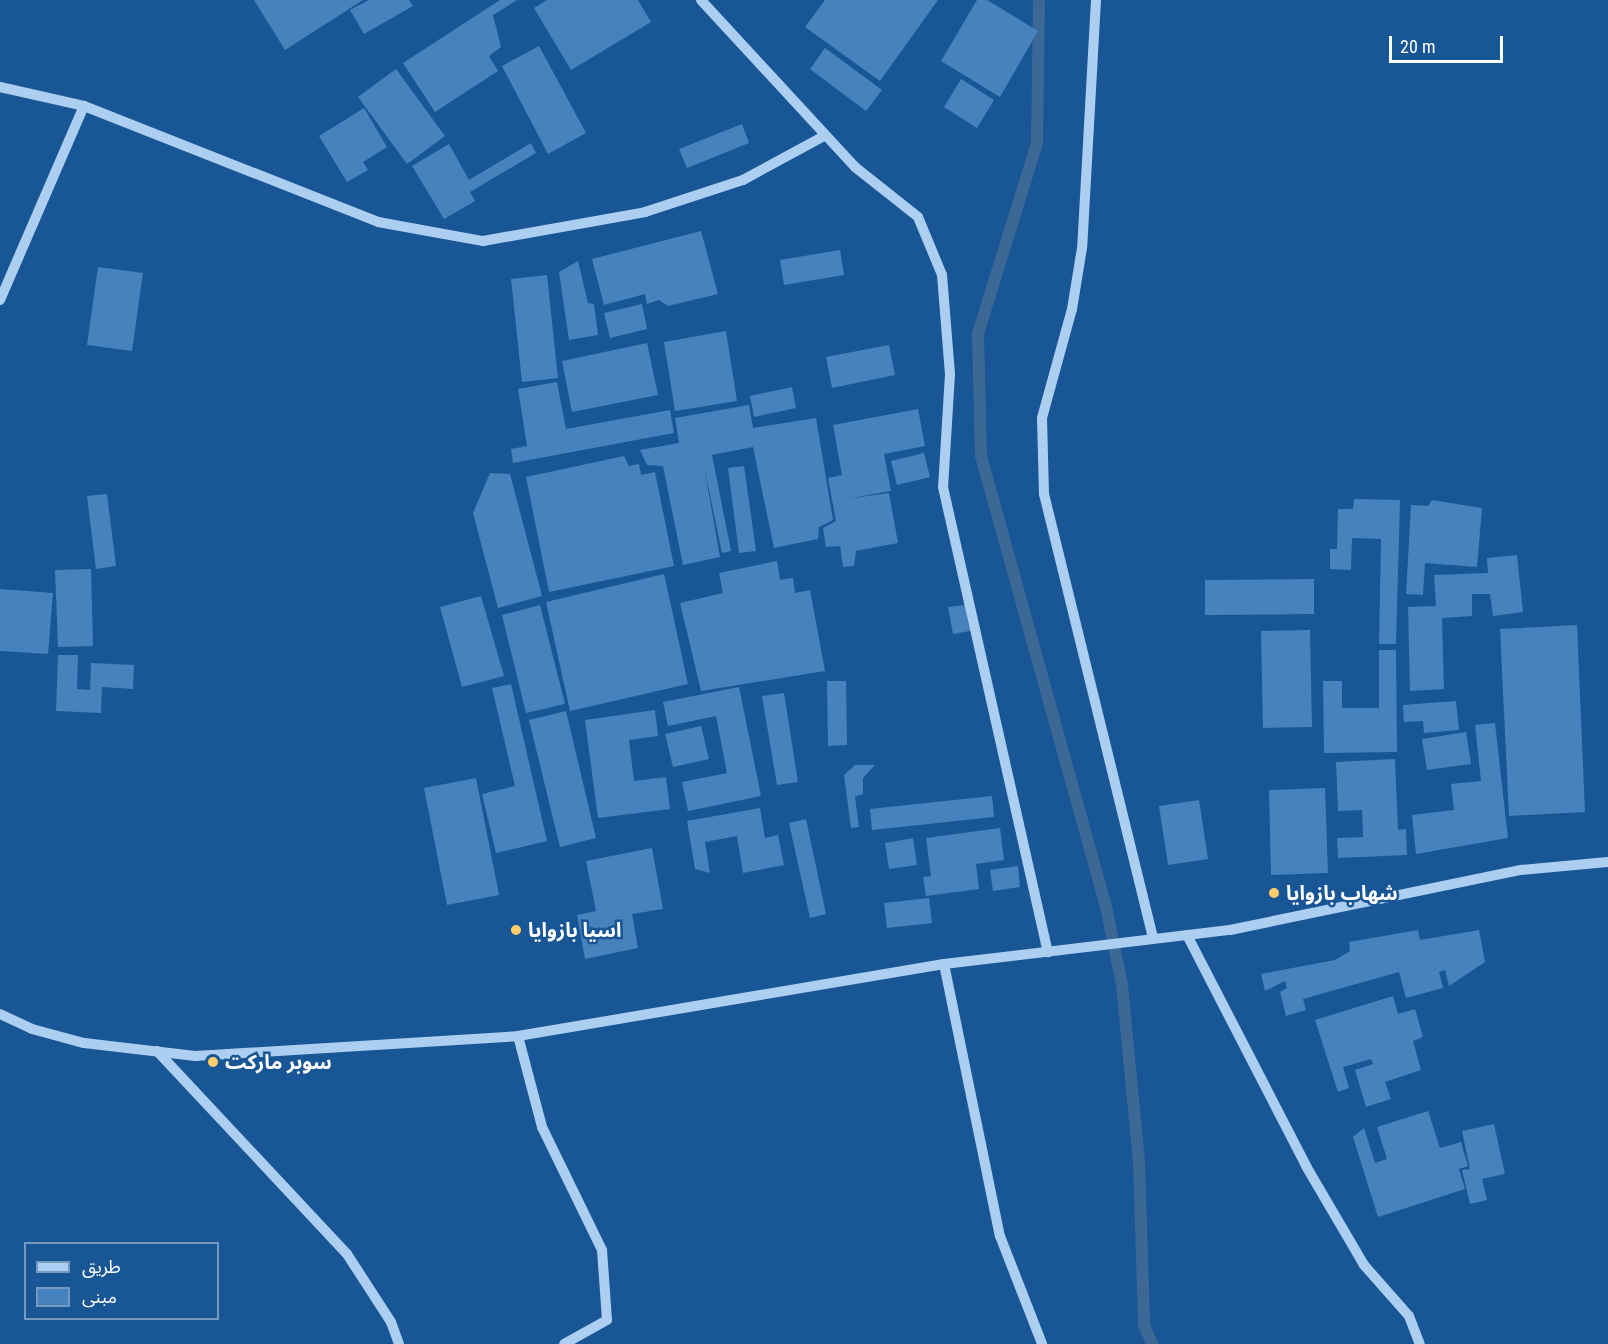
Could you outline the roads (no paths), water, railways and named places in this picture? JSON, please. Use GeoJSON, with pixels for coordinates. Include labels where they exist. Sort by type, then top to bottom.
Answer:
{"type":"FeatureCollection","features":[{"type":"Feature","properties":{"kind":"street"},"geometry":{"type":"LineString","coordinates":[[701,0],[824,136],[918,217],[942,275],[950,374],[943,487],[1048,952]]}},
{"type":"Feature","properties":{"kind":"street"},"geometry":{"type":"LineString","coordinates":[[1096,0],[1082,248],[1072,309],[1042,418],[1044,494],[1153,939]]}},
{"type":"Feature","properties":{"kind":"street"},"geometry":{"type":"LineString","coordinates":[[0,87],[84,106],[378,222],[483,241],[645,212],[743,180],[824,136]]}},
{"type":"Feature","properties":{"kind":"street"},"geometry":{"type":"LineString","coordinates":[[0,300],[84,106]]}},
{"type":"Feature","properties":{"kind":"street"},"geometry":{"type":"LineString","coordinates":[[0,1014],[32,1029],[84,1043],[195,1056],[335,1050],[518,1036],[944,964],[1186,935],[1521,870],[1608,862]]}},
{"type":"Feature","properties":{"kind":"street"},"geometry":{"type":"LineString","coordinates":[[1186,935],[1306,1167],[1364,1265],[1409,1316],[1420,1344]]}},
{"type":"Feature","properties":{"kind":"street"},"geometry":{"type":"LineString","coordinates":[[944,964],[1000,1236],[1042,1344]]}},
{"type":"Feature","properties":{"kind":"street"},"geometry":{"type":"LineString","coordinates":[[518,1036],[542,1126],[602,1250],[607,1320],[564,1344]]}},
{"type":"Feature","properties":{"kind":"street"},"geometry":{"type":"LineString","coordinates":[[157,1052],[346,1254],[392,1322],[399,1344]]}},
{"type":"Feature","properties":{"kind":"waterway"},"geometry":{"type":"LineString","coordinates":[[1039,0],[1037,143],[978,334],[981,456],[1105,902],[1122,985],[1139,1162],[1144,1325],[1152,1344]]}},
{"type":"Feature","properties":{"kind":"place","name":"شهاب بازوايا"},"geometry":{"type":"Point","coordinates":[1274,893]}},
{"type":"Feature","properties":{"kind":"place","name":"اسيا بازوايا"},"geometry":{"type":"Point","coordinates":[516,930]}},
{"type":"Feature","properties":{"kind":"place","name":"سوبر ماركت"},"geometry":{"type":"Point","coordinates":[213,1062]}}]}
